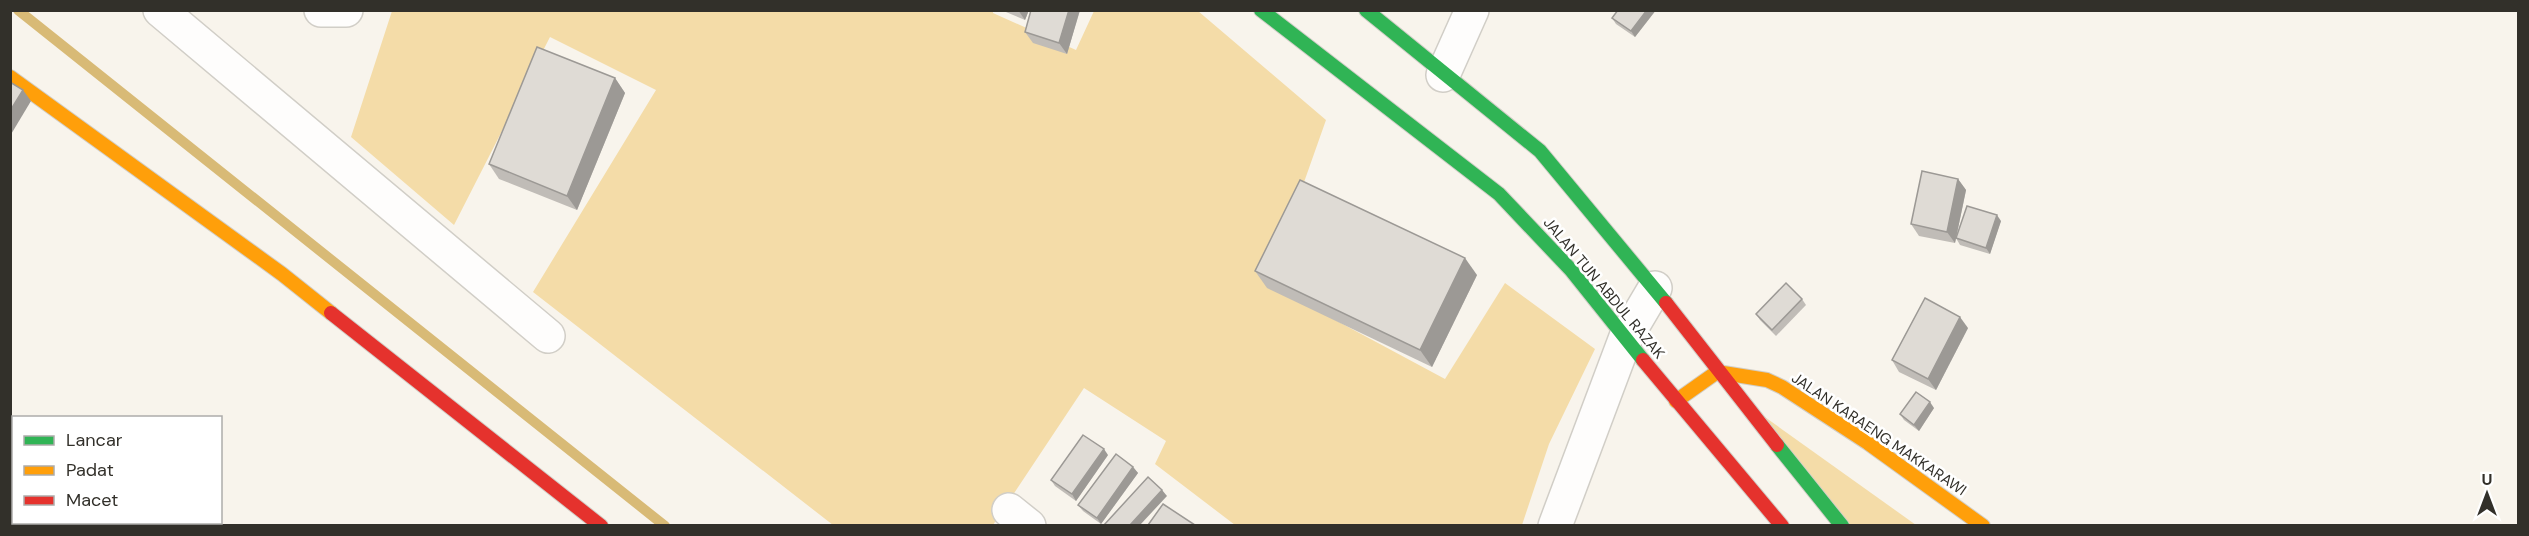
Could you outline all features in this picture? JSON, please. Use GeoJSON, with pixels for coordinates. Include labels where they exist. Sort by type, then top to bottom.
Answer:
{"type":"FeatureCollection","features":[{"type":"Feature","properties":{"kind":"main road","name":"JALAN TUN ABDUL RAZAK"},"geometry":{"type":"LineString","coordinates":[[1261,10],[1499,194],[1571,270],[1676,401],[1782,525]]}},
{"type":"Feature","properties":{"kind":"main road"},"geometry":{"type":"LineString","coordinates":[[1381,16],[1443,75],[1540,151],[1655,288],[1717,372],[1842,525]]}},
{"type":"Feature","properties":{"kind":"main road"},"geometry":{"type":"LineString","coordinates":[[10,77],[282,274],[601,525]]}},
{"type":"Feature","properties":{"kind":"main road"},"geometry":{"type":"LineString","coordinates":[[1676,401],[1717,372]]}},
{"type":"Feature","properties":{"kind":"main road","name":"JALAN KARAENG MAKKARAWI"},"geometry":{"type":"LineString","coordinates":[[1717,372],[1767,380],[1782,387],[1868,443],[1983,525]]}},
{"type":"Feature","properties":{"kind":"street"},"geometry":{"type":"LineString","coordinates":[[160,10],[548,336]]}},
{"type":"Feature","properties":{"kind":"street"},"geometry":{"type":"LineString","coordinates":[[321,10],[346,10]]}},
{"type":"Feature","properties":{"kind":"street"},"geometry":{"type":"LineString","coordinates":[[1443,75],[1472,10]]}},
{"type":"Feature","properties":{"kind":"street"},"geometry":{"type":"LineString","coordinates":[[1555,525],[1626,337],[1655,288]]}},
{"type":"Feature","properties":{"kind":"shaded area"},"geometry":{"type":"Polygon","coordinates":[[[392,11],[993,11],[993,13],[1076,50],[1094,11],[1198,11],[1326,120],[1268,284],[1445,379],[1505,283],[1595,349],[1549,444],[1522,525],[1235,525],[1155,464],[1166,441],[1084,388],[993,525],[833,525],[533,292],[656,90],[550,37],[454,225],[351,137],[392,11]]]}},
{"type":"Feature","properties":{"kind":"shaded area"},"geometry":{"type":"Polygon","coordinates":[[[1755,410],[1916,525],[1846,525],[1755,410]]]}},
{"type":"Feature","properties":{"kind":"building"},"geometry":{"type":"Polygon","coordinates":[[[1031,10],[1069,10],[1059,43],[1025,32],[1031,10]]]}},
{"type":"Feature","properties":{"kind":"building"},"geometry":{"type":"Polygon","coordinates":[[[1618,10],[1647,10],[1631,31],[1612,18],[1618,10]]]}},
{"type":"Feature","properties":{"kind":"building"},"geometry":{"type":"Polygon","coordinates":[[[537,47],[615,78],[567,196],[489,164],[537,47]]]}},
{"type":"Feature","properties":{"kind":"building"},"geometry":{"type":"Polygon","coordinates":[[[10,82],[23,90],[10,111],[10,82]]]}},
{"type":"Feature","properties":{"kind":"building"},"geometry":{"type":"Polygon","coordinates":[[[1922,171],[1958,179],[1947,232],[1911,224],[1922,171]]]}},
{"type":"Feature","properties":{"kind":"building"},"geometry":{"type":"Polygon","coordinates":[[[1300,180],[1465,258],[1420,350],[1255,271],[1300,180]]]}},
{"type":"Feature","properties":{"kind":"building"},"geometry":{"type":"Polygon","coordinates":[[[1967,206],[1997,215],[1986,248],[1956,238],[1967,206]]]}},
{"type":"Feature","properties":{"kind":"building"},"geometry":{"type":"Polygon","coordinates":[[[1786,283],[1802,299],[1772,330],[1756,314],[1786,283]]]}},
{"type":"Feature","properties":{"kind":"building"},"geometry":{"type":"Polygon","coordinates":[[[1925,298],[1960,317],[1928,379],[1892,360],[1925,298]]]}},
{"type":"Feature","properties":{"kind":"building"},"geometry":{"type":"Polygon","coordinates":[[[1916,392],[1930,402],[1914,425],[1900,414],[1916,392]]]}},
{"type":"Feature","properties":{"kind":"building"},"geometry":{"type":"Polygon","coordinates":[[[1083,435],[1104,449],[1072,494],[1051,480],[1083,435]]]}},
{"type":"Feature","properties":{"kind":"building"},"geometry":{"type":"Polygon","coordinates":[[[1116,454],[1133,467],[1097,518],[1078,505],[1116,454]]]}},
{"type":"Feature","properties":{"kind":"building"},"geometry":{"type":"Polygon","coordinates":[[[1148,477],[1162,490],[1130,525],[1104,525],[1148,477]]]}},
{"type":"Feature","properties":{"kind":"building"},"geometry":{"type":"Polygon","coordinates":[[[1163,504],[1195,525],[1148,525],[1163,504]]]}},
{"type":"Feature","properties":{"kind":"waterway"},"geometry":{"type":"LineString","coordinates":[[18,10],[665,526]]}},
{"type":"Feature","properties":{"kind":"traffic: fast"},"geometry":{"type":"LineString","coordinates":[[1261,10],[1499,194],[1571,270],[1643,360]]}},
{"type":"Feature","properties":{"kind":"traffic: fast"},"geometry":{"type":"LineString","coordinates":[[1366,10],[1540,151],[1666,303]]}},
{"type":"Feature","properties":{"kind":"traffic: fast"},"geometry":{"type":"LineString","coordinates":[[1777,445],[1842,526]]}},
{"type":"Feature","properties":{"kind":"traffic: slow"},"geometry":{"type":"LineString","coordinates":[[10,77],[282,274],[331,313]]}},
{"type":"Feature","properties":{"kind":"traffic: slow"},"geometry":{"type":"LineString","coordinates":[[1676,401],[1717,372],[1767,380],[1782,387],[1868,443],[1983,526]]}},
{"type":"Feature","properties":{"kind":"traffic: jam"},"geometry":{"type":"LineString","coordinates":[[1666,303],[1777,445]]}},
{"type":"Feature","properties":{"kind":"traffic: jam"},"geometry":{"type":"LineString","coordinates":[[331,313],[601,526]]}},
{"type":"Feature","properties":{"kind":"traffic: jam"},"geometry":{"type":"LineString","coordinates":[[1643,360],[1782,526]]}}]}
